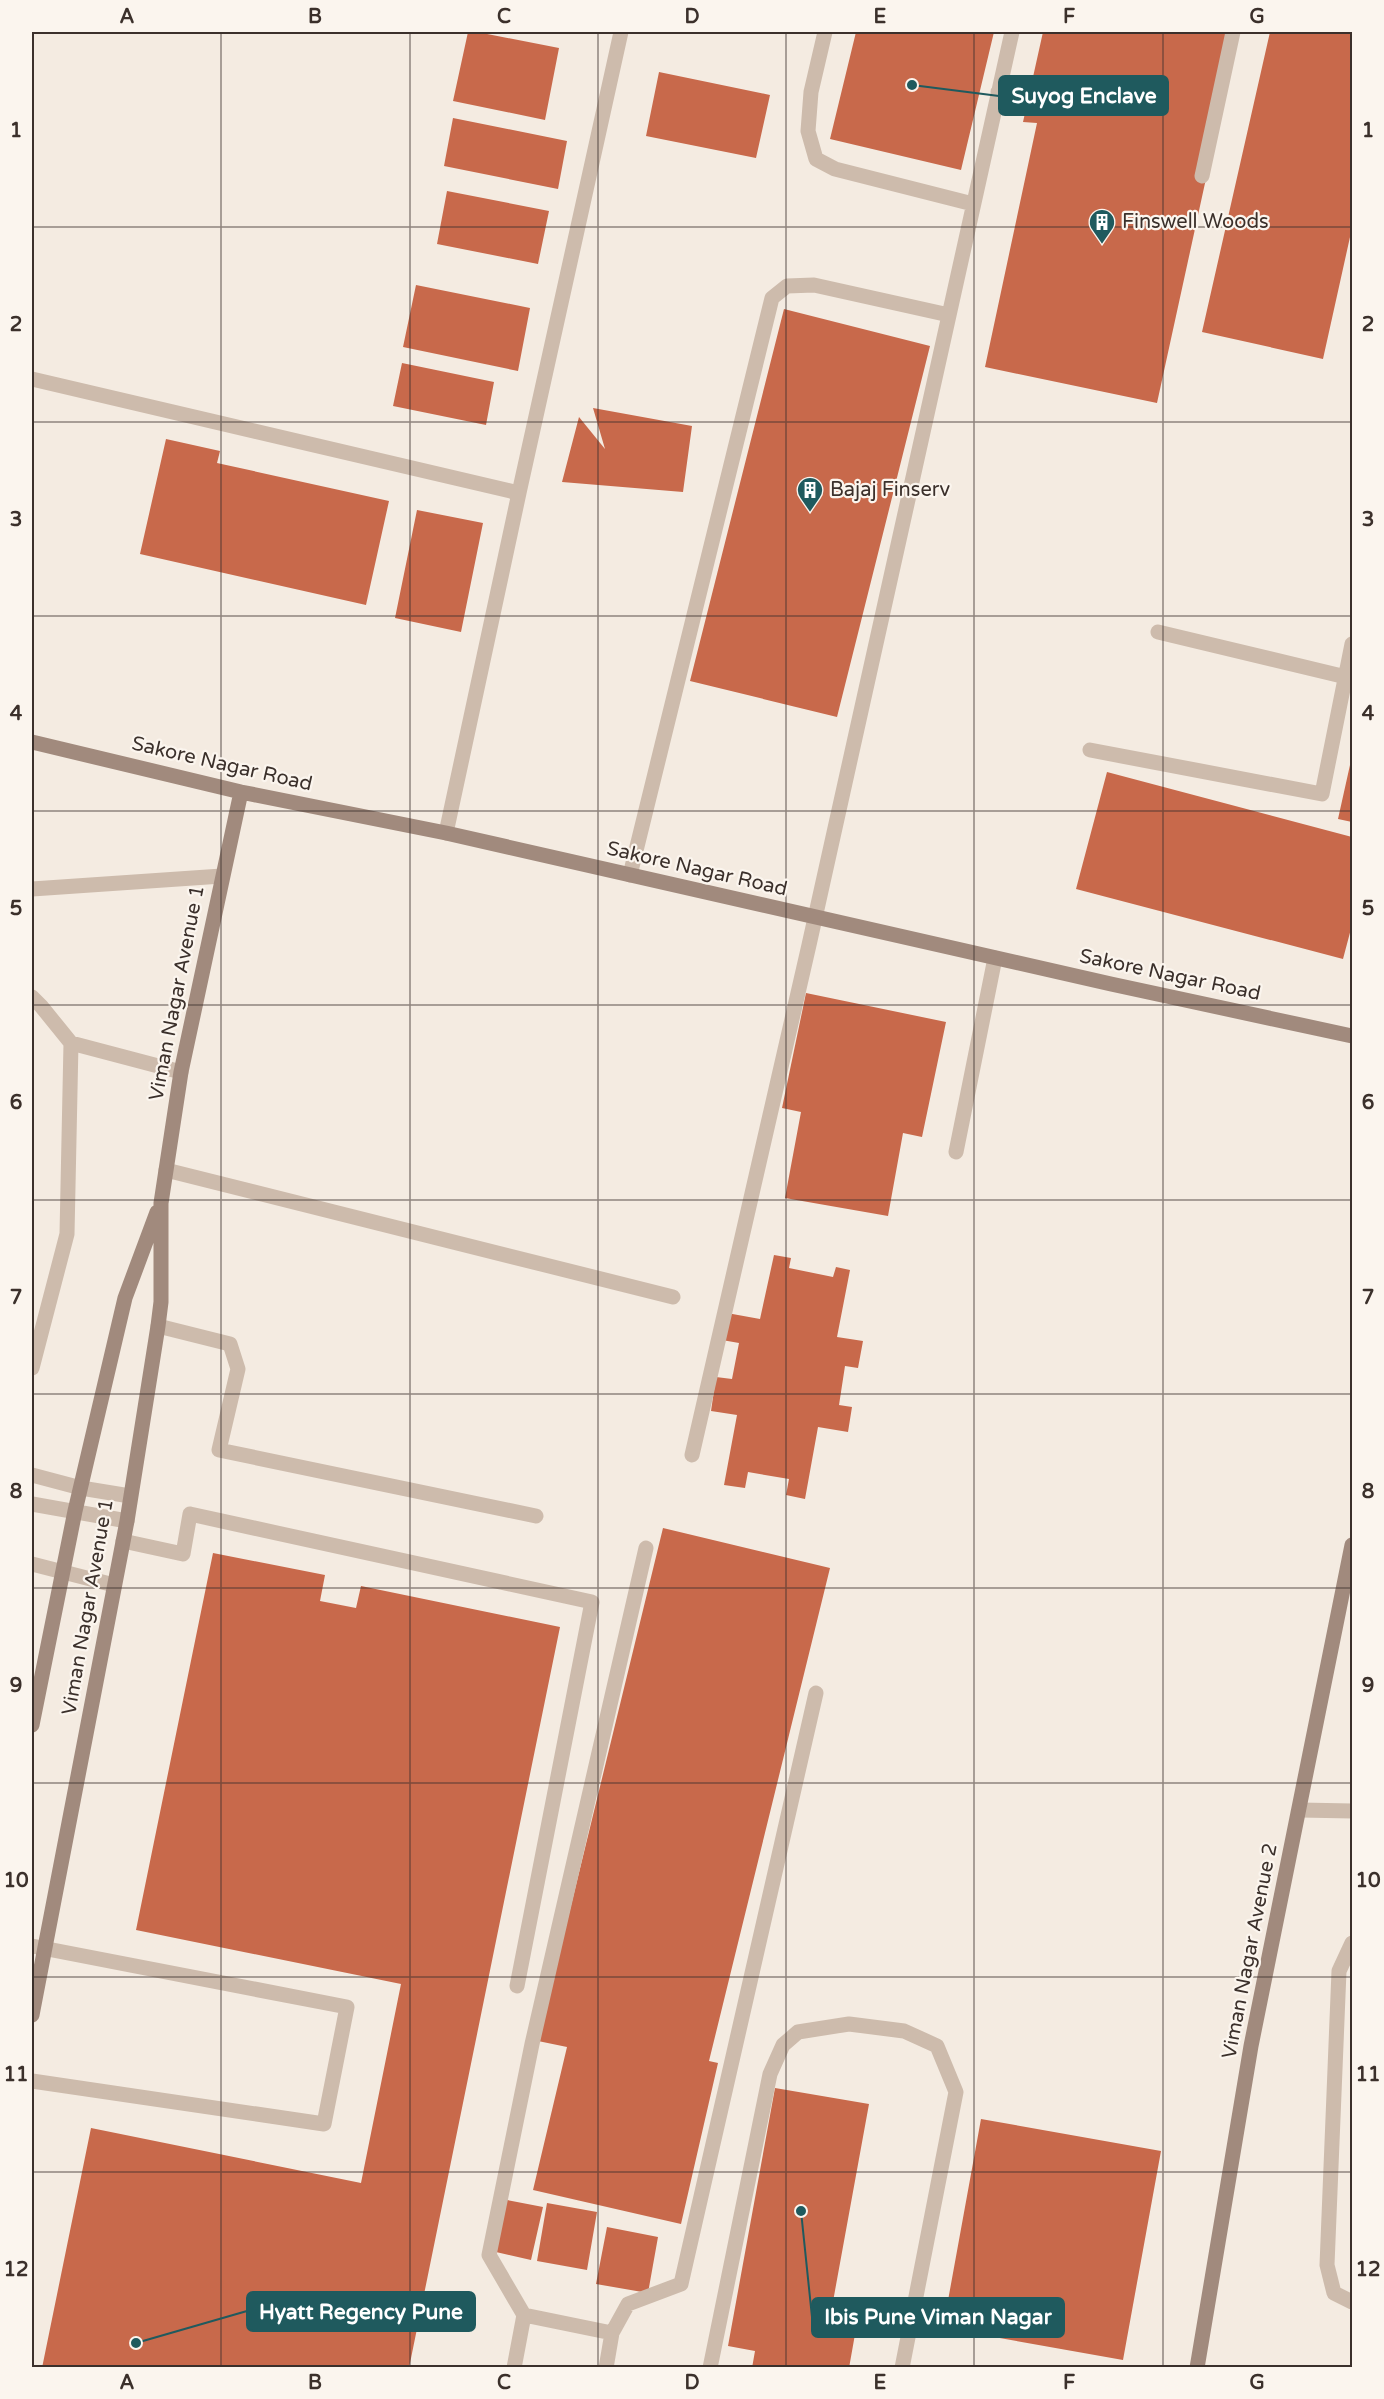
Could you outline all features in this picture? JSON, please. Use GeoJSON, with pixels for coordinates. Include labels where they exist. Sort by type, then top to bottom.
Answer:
{"type":"FeatureCollection","features":[{"type":"Feature","properties":{"kind":"street"},"geometry":{"type":"LineString","coordinates":[[446,833],[621,32]]}},
{"type":"Feature","properties":{"kind":"street"},"geometry":{"type":"LineString","coordinates":[[825,32],[811,92],[808,131],[816,159],[835,170],[973,204]]}},
{"type":"Feature","properties":{"kind":"street"},"geometry":{"type":"LineString","coordinates":[[692,1455],[815,917],[1012,32]]}},
{"type":"Feature","properties":{"kind":"street"},"geometry":{"type":"LineString","coordinates":[[1202,176],[1233,32]]}},
{"type":"Feature","properties":{"kind":"street"},"geometry":{"type":"LineString","coordinates":[[998,92],[1146,106]]}},
{"type":"Feature","properties":{"kind":"street"},"geometry":{"type":"LineString","coordinates":[[630,875],[772,298],[787,286],[814,285],[949,315]]}},
{"type":"Feature","properties":{"kind":"street"},"geometry":{"type":"LineString","coordinates":[[32,380],[519,493]]}},
{"type":"Feature","properties":{"kind":"street"},"geometry":{"type":"LineString","coordinates":[[1158,632],[1346,677]]}},
{"type":"Feature","properties":{"kind":"street"},"geometry":{"type":"LineString","coordinates":[[1089,750],[1322,794],[1353,644]]}},
{"type":"Feature","properties":{"kind":"street","name":"Sakore Nagar Road"},"geometry":{"type":"LineString","coordinates":[[32,742],[242,792],[446,833],[995,958],[1353,1036]]}},
{"type":"Feature","properties":{"kind":"street","name":"Viman Nagar Avenue 1"},"geometry":{"type":"LineString","coordinates":[[32,2015],[38,1947],[127,1521],[158,1326],[161,1302],[161,1203],[181,1072],[242,792]]}},
{"type":"Feature","properties":{"kind":"street"},"geometry":{"type":"LineString","coordinates":[[32,890],[222,876]]}},
{"type":"Feature","properties":{"kind":"street"},"geometry":{"type":"LineString","coordinates":[[956,1152],[995,958]]}},
{"type":"Feature","properties":{"kind":"street"},"geometry":{"type":"LineString","coordinates":[[32,997],[71,1043],[181,1072]]}},
{"type":"Feature","properties":{"kind":"street"},"geometry":{"type":"LineString","coordinates":[[32,1368],[67,1234],[71,1043]]}},
{"type":"Feature","properties":{"kind":"street"},"geometry":{"type":"LineString","coordinates":[[166,1170],[673,1297]]}},
{"type":"Feature","properties":{"kind":"street","name":"Viman Nagar Avenue 1"},"geometry":{"type":"LineString","coordinates":[[32,1725],[75,1511],[125,1298],[161,1203]]}},
{"type":"Feature","properties":{"kind":"street"},"geometry":{"type":"LineString","coordinates":[[158,1326],[230,1344],[238,1369],[219,1450],[536,1516]]}},
{"type":"Feature","properties":{"kind":"street"},"geometry":{"type":"LineString","coordinates":[[32,1475],[81,1488],[130,1496]]}},
{"type":"Feature","properties":{"kind":"street"},"geometry":{"type":"LineString","coordinates":[[32,1504],[127,1521]]}},
{"type":"Feature","properties":{"kind":"street"},"geometry":{"type":"LineString","coordinates":[[123,1541],[183,1554],[190,1514],[592,1602],[517,1986]]}},
{"type":"Feature","properties":{"kind":"street","name":"Viman Nagar Avenue 2"},"geometry":{"type":"LineString","coordinates":[[1197,2367],[1251,2046],[1353,1545]]}},
{"type":"Feature","properties":{"kind":"street"},"geometry":{"type":"LineString","coordinates":[[514,2367],[524,2315],[489,2255],[532,2044],[646,1548]]}},
{"type":"Feature","properties":{"kind":"street"},"geometry":{"type":"LineString","coordinates":[[32,1564],[114,1585]]}},
{"type":"Feature","properties":{"kind":"street"},"geometry":{"type":"LineString","coordinates":[[606,2367],[612,2333],[628,2304],[681,2284],[816,1693]]}},
{"type":"Feature","properties":{"kind":"street"},"geometry":{"type":"LineString","coordinates":[[1300,1810],[1353,1811]]}},
{"type":"Feature","properties":{"kind":"street"},"geometry":{"type":"LineString","coordinates":[[1353,1943],[1339,1971],[1327,2265],[1334,2293],[1353,2302]]}},
{"type":"Feature","properties":{"kind":"street"},"geometry":{"type":"LineString","coordinates":[[32,2081],[324,2124],[347,2007],[38,1947]]}},
{"type":"Feature","properties":{"kind":"street"},"geometry":{"type":"LineString","coordinates":[[710,2367],[770,2074],[783,2045],[798,2032],[849,2024],[904,2031],[937,2046],[956,2092],[902,2367]]}},
{"type":"Feature","properties":{"kind":"street"},"geometry":{"type":"LineString","coordinates":[[524,2315],[612,2333]]}},
{"type":"Feature","properties":{"kind":"building"},"geometry":{"type":"Polygon","coordinates":[[[468,32],[559,48],[545,120],[453,101],[468,32]]]}},
{"type":"Feature","properties":{"kind":"building"},"geometry":{"type":"Polygon","coordinates":[[[856,32],[994,32],[961,170],[830,139],[856,32]]]}},
{"type":"Feature","properties":{"kind":"building","name":"Finswell Woods"},"geometry":{"type":"Polygon","coordinates":[[[1043,32],[1238,32],[1157,403],[985,367],[1037,123],[1023,122],[1043,32]]]}},
{"type":"Feature","properties":{"kind":"building"},"geometry":{"type":"Polygon","coordinates":[[[1270,32],[1352,32],[1352,228],[1323,359],[1202,332],[1270,32]]]}},
{"type":"Feature","properties":{"kind":"building"},"geometry":{"type":"Polygon","coordinates":[[[659,72],[770,95],[756,158],[646,136],[659,72]]]}},
{"type":"Feature","properties":{"kind":"building"},"geometry":{"type":"Polygon","coordinates":[[[453,118],[567,141],[558,189],[444,166],[453,118]]]}},
{"type":"Feature","properties":{"kind":"building"},"geometry":{"type":"Polygon","coordinates":[[[447,191],[549,211],[538,264],[437,244],[447,191]]]}},
{"type":"Feature","properties":{"kind":"building"},"geometry":{"type":"Polygon","coordinates":[[[416,285],[530,308],[518,371],[403,347],[416,285]]]}},
{"type":"Feature","properties":{"kind":"building","name":"Bajaj Finserv"},"geometry":{"type":"Polygon","coordinates":[[[784,309],[930,346],[837,717],[690,681],[784,309]]]}},
{"type":"Feature","properties":{"kind":"building"},"geometry":{"type":"Polygon","coordinates":[[[402,363],[494,382],[486,425],[393,406],[402,363]]]}},
{"type":"Feature","properties":{"kind":"building"},"geometry":{"type":"Polygon","coordinates":[[[593,408],[692,426],[683,492],[562,482],[579,417],[605,449],[593,408]]]}},
{"type":"Feature","properties":{"kind":"building"},"geometry":{"type":"Polygon","coordinates":[[[166,439],[220,451],[217,463],[389,501],[366,605],[140,554],[166,439]]]}},
{"type":"Feature","properties":{"kind":"building"},"geometry":{"type":"Polygon","coordinates":[[[417,510],[483,523],[461,632],[395,618],[417,510]]]}},
{"type":"Feature","properties":{"kind":"building"},"geometry":{"type":"Polygon","coordinates":[[[1352,756],[1352,822],[1338,819],[1352,756]]]}},
{"type":"Feature","properties":{"kind":"building"},"geometry":{"type":"Polygon","coordinates":[[[1107,772],[1352,837],[1352,925],[1343,959],[1076,889],[1107,772]]]}},
{"type":"Feature","properties":{"kind":"building"},"geometry":{"type":"Polygon","coordinates":[[[806,993],[946,1022],[922,1137],[903,1133],[888,1216],[785,1198],[801,1112],[782,1108],[806,993]]]}},
{"type":"Feature","properties":{"kind":"building"},"geometry":{"type":"Polygon","coordinates":[[[774,1255],[791,1258],[789,1268],[833,1277],[836,1267],[850,1270],[837,1337],[863,1341],[858,1368],[845,1366],[839,1405],[852,1407],[848,1432],[818,1427],[805,1499],[786,1495],[789,1479],[748,1472],[745,1488],[724,1485],[737,1415],[711,1411],[716,1377],[732,1379],[739,1343],[722,1340],[727,1313],[760,1319],[774,1255]]]}},
{"type":"Feature","properties":{"kind":"building"},"geometry":{"type":"Polygon","coordinates":[[[663,1528],[830,1568],[709,2061],[718,2063],[681,2224],[533,2190],[567,2047],[538,2041],[663,1528]]]}},
{"type":"Feature","properties":{"kind":"building"},"geometry":{"type":"Polygon","coordinates":[[[213,1553],[325,1575],[320,1601],[356,1608],[361,1586],[560,1627],[409,2368],[42,2368],[91,2128],[361,2183],[401,1984],[136,1930],[213,1553]]]}},
{"type":"Feature","properties":{"kind":"building"},"geometry":{"type":"Polygon","coordinates":[[[775,2088],[869,2104],[830,2318],[857,2323],[849,2368],[752,2368],[755,2351],[728,2346],[775,2088]]]}},
{"type":"Feature","properties":{"kind":"building"},"geometry":{"type":"Polygon","coordinates":[[[981,2119],[1161,2151],[1123,2360],[943,2328],[981,2119]]]}},
{"type":"Feature","properties":{"kind":"building"},"geometry":{"type":"Polygon","coordinates":[[[507,2200],[543,2207],[531,2260],[496,2252],[507,2200]]]}},
{"type":"Feature","properties":{"kind":"building"},"geometry":{"type":"Polygon","coordinates":[[[547,2203],[597,2212],[587,2270],[537,2261],[547,2203]]]}},
{"type":"Feature","properties":{"kind":"building"},"geometry":{"type":"Polygon","coordinates":[[[607,2227],[658,2237],[648,2293],[596,2284],[607,2227]]]}},
{"type":"Feature","properties":{"kind":"place","name":"Suyog Enclave"},"geometry":{"type":"Point","coordinates":[912,85]}},
{"type":"Feature","properties":{"kind":"place","name":"Finswell Woods"},"geometry":{"type":"Point","coordinates":[1102,245]}},
{"type":"Feature","properties":{"kind":"place","name":"Bajaj Finserv"},"geometry":{"type":"Point","coordinates":[810,513]}},
{"type":"Feature","properties":{"kind":"place","name":"Ibis Pune Viman Nagar"},"geometry":{"type":"Point","coordinates":[801,2211]}},
{"type":"Feature","properties":{"kind":"place","name":"Hyatt Regency Pune"},"geometry":{"type":"Point","coordinates":[136,2343]}}]}
